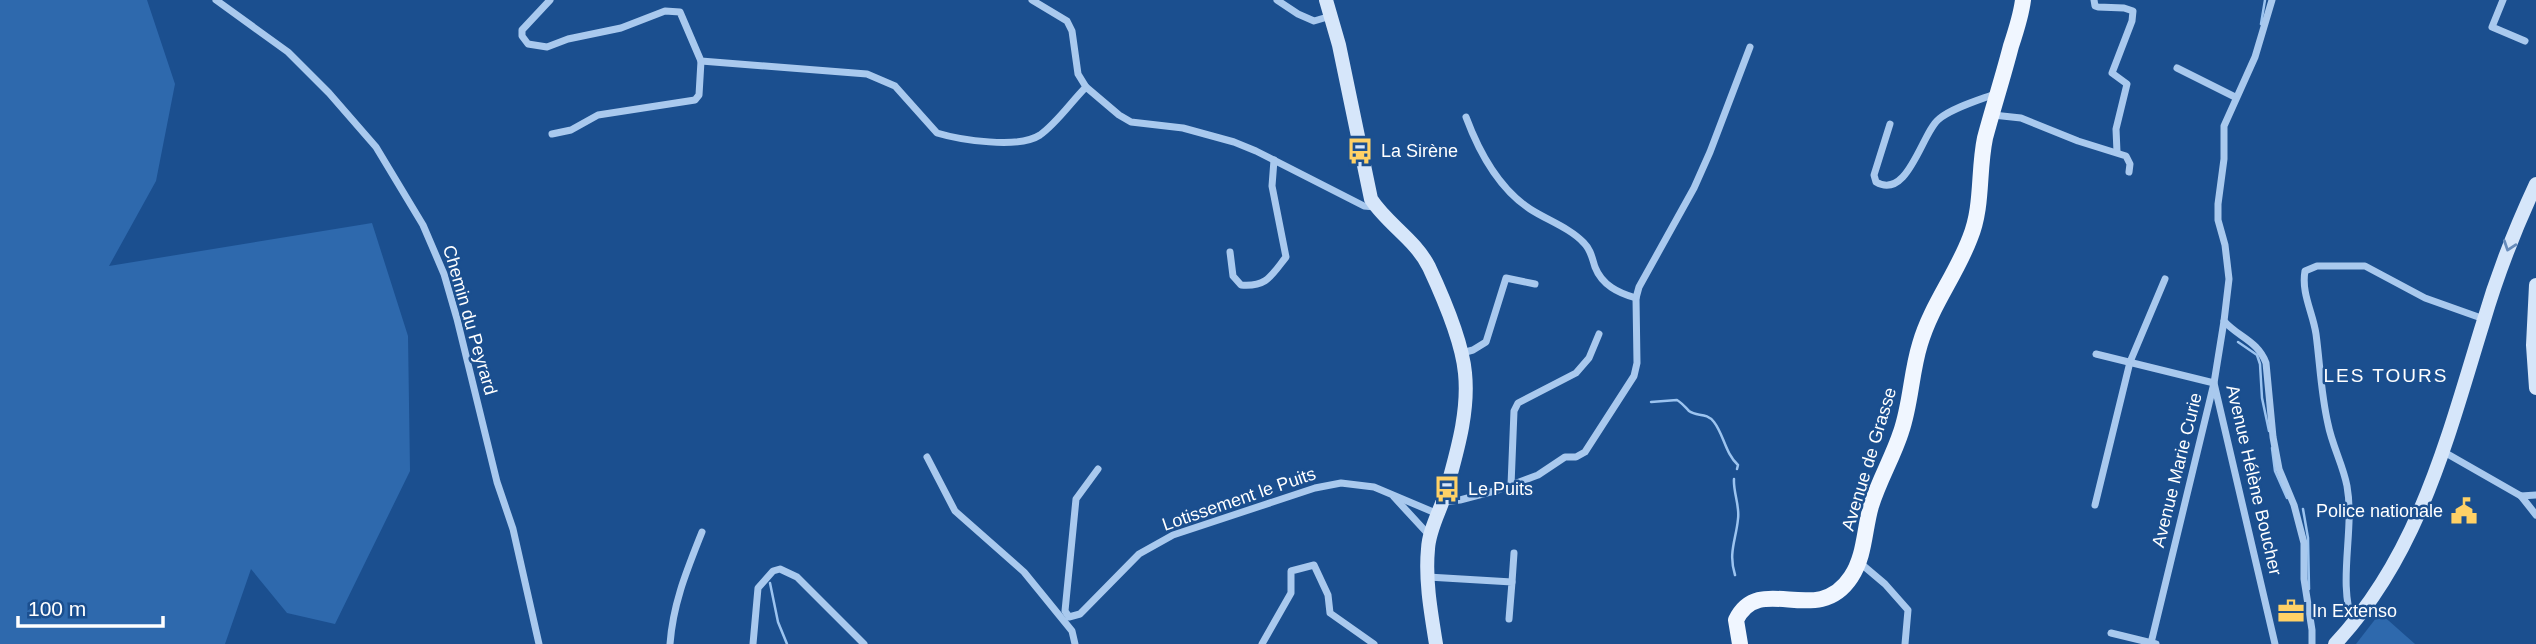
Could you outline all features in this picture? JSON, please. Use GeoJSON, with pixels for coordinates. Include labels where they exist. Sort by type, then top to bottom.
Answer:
{"type":"FeatureCollection","features":[{"type":"Feature","properties":{"kind":"main road","name":"Avenue de Grasse"},"geometry":{"type":"LineString","coordinates":[[1740,644],[1737,620],[1748,603],[1763,598],[1793,601],[1821,598],[1835,593],[1844,586],[1859,562],[1877,488],[1901,435],[1920,341],[1971,238],[1985,140],[2023,0]]}},
{"type":"Feature","properties":{"kind":"street","name":"Chemin du Peyrard"},"geometry":{"type":"LineString","coordinates":[[216,0],[288,52],[329,93],[376,146],[423,225],[444,274],[457,319],[497,482],[513,529],[539,644]]}},
{"type":"Feature","properties":{"kind":"street"},"geometry":{"type":"LineString","coordinates":[[550,0],[522,30],[522,36],[528,44],[547,47],[568,39],[621,29],[665,11],[680,12],[701,61],[699,95],[695,100],[598,115],[571,130],[552,134]]}},
{"type":"Feature","properties":{"kind":"street"},"geometry":{"type":"LineString","coordinates":[[1032,0],[1067,21],[1072,31],[1078,74],[1086,87],[1119,115],[1131,121],[1183,128],[1256,150],[1364,206],[1376,207]]}},
{"type":"Feature","properties":{"kind":"street"},"geometry":{"type":"LineString","coordinates":[[1277,0],[1314,21],[1331,15]]}},
{"type":"Feature","properties":{"kind":"street"},"geometry":{"type":"LineString","coordinates":[[1326,0],[1371,199],[1414,243],[1427,264],[1462,353],[1466,392],[1459,444],[1428,548],[1428,577],[1436,644]]}},
{"type":"Feature","properties":{"kind":"street"},"geometry":{"type":"LineString","coordinates":[[2094,0],[2095,6],[2098,7],[2133,11],[2132,21],[2112,73],[2127,85],[2116,129],[2118,152]]}},
{"type":"Feature","properties":{"kind":"street","name":"Avenue Hélène Boucher"},"geometry":{"type":"LineString","coordinates":[[2272,0],[2255,57],[2224,126],[2224,159],[2218,220],[2225,245],[2229,279],[2214,383],[2275,644]]}},
{"type":"Feature","properties":{"kind":"street"},"geometry":{"type":"LineString","coordinates":[[2503,0],[2492,27],[2525,41]]}},
{"type":"Feature","properties":{"kind":"street"},"geometry":{"type":"LineString","coordinates":[[1441,508],[1538,475],[1558,461],[1576,457],[1589,448],[1629,387],[1637,368],[1636,298],[1639,287],[1666,241],[1710,152],[1749,47]]}},
{"type":"Feature","properties":{"kind":"street"},"geometry":{"type":"LineString","coordinates":[[701,61],[867,74],[895,86],[937,133],[1003,142],[1027,141],[1039,136],[1086,87]]}},
{"type":"Feature","properties":{"kind":"street"},"geometry":{"type":"LineString","coordinates":[[2177,68],[2235,97]]}},
{"type":"Feature","properties":{"kind":"street"},"geometry":{"type":"LineString","coordinates":[[1890,124],[1874,175],[1876,182],[1882,186],[1891,185],[1906,174],[1938,119],[1998,92]]}},
{"type":"Feature","properties":{"kind":"street"},"geometry":{"type":"LineString","coordinates":[[1993,115],[2021,118],[2078,141],[2105,148],[2113,153],[2118,152],[2126,156],[2130,164],[2129,172]]}},
{"type":"Feature","properties":{"kind":"street"},"geometry":{"type":"LineString","coordinates":[[1466,117],[1479,151],[1508,190],[1527,207],[1585,243],[1599,276],[1622,294],[1636,298]]}},
{"type":"Feature","properties":{"kind":"street"},"geometry":{"type":"LineString","coordinates":[[1230,252],[1233,276],[1241,285],[1264,283],[1286,257],[1272,186],[1274,160]]}},
{"type":"Feature","properties":{"kind":"street"},"geometry":{"type":"LineString","coordinates":[[2335,644],[2353,625],[2388,575],[2411,532],[2444,452],[2513,234],[2536,184]]}},
{"type":"Feature","properties":{"kind":"street"},"geometry":{"type":"LineString","coordinates":[[2353,625],[2346,607],[2349,530],[2347,486],[2328,426],[2319,376],[2316,333],[2303,283],[2305,271],[2317,266],[2365,265],[2425,298],[2484,320]]}},
{"type":"Feature","properties":{"kind":"street"},"geometry":{"type":"LineString","coordinates":[[1462,353],[1486,342],[1506,278],[1535,284]]}},
{"type":"Feature","properties":{"kind":"street"},"geometry":{"type":"LineString","coordinates":[[2095,505],[2130,362],[2165,279]]}},
{"type":"Feature","properties":{"kind":"street"},"geometry":{"type":"LineString","coordinates":[[2536,285],[2533,345],[2536,388]]}},
{"type":"Feature","properties":{"kind":"street"},"geometry":{"type":"LineString","coordinates":[[2224,321],[2231,329],[2256,345],[2266,363],[2279,469],[2294,505],[2305,543],[2304,579],[2312,644]]}},
{"type":"Feature","properties":{"kind":"street"},"geometry":{"type":"LineString","coordinates":[[1511,485],[1514,411],[1518,403],[1576,373],[1590,358],[1599,334]]}},
{"type":"Feature","properties":{"kind":"street","name":"Avenue Marie Curie"},"geometry":{"type":"LineString","coordinates":[[2096,355],[2214,383],[2154,643]]}},
{"type":"Feature","properties":{"kind":"street"},"geometry":{"type":"LineString","coordinates":[[2444,452],[2521,496],[2536,515]]}},
{"type":"Feature","properties":{"kind":"street"},"geometry":{"type":"LineString","coordinates":[[927,457],[955,511],[1024,572],[1072,631],[1075,644]]}},
{"type":"Feature","properties":{"kind":"street","name":"Lotissement le Puits"},"geometry":{"type":"LineString","coordinates":[[1098,469],[1076,499],[1065,611],[1069,617],[1080,614],[1139,554],[1173,535],[1328,485],[1341,483],[1374,487],[1441,508]]}},
{"type":"Feature","properties":{"kind":"street"},"geometry":{"type":"LineString","coordinates":[[1392,494],[1430,536]]}},
{"type":"Feature","properties":{"kind":"street"},"geometry":{"type":"LineString","coordinates":[[2521,496],[2536,495]]}},
{"type":"Feature","properties":{"kind":"street"},"geometry":{"type":"LineString","coordinates":[[670,644],[678,594],[702,532]]}},
{"type":"Feature","properties":{"kind":"street"},"geometry":{"type":"LineString","coordinates":[[1509,619],[1514,553]]}},
{"type":"Feature","properties":{"kind":"street"},"geometry":{"type":"LineString","coordinates":[[1859,562],[1885,584],[1908,610],[1905,644]]}},
{"type":"Feature","properties":{"kind":"street"},"geometry":{"type":"LineString","coordinates":[[1262,644],[1291,593],[1291,570],[1314,565],[1328,595],[1330,613],[1374,644]]}},
{"type":"Feature","properties":{"kind":"street"},"geometry":{"type":"LineString","coordinates":[[753,644],[758,587],[773,571],[780,569],[797,577],[864,644]]}},
{"type":"Feature","properties":{"kind":"street"},"geometry":{"type":"LineString","coordinates":[[1428,577],[1512,582]]}},
{"type":"Feature","properties":{"kind":"street"},"geometry":{"type":"LineString","coordinates":[[2111,633],[2154,643]]}},
{"type":"Feature","properties":{"kind":"shaded area"},"geometry":{"type":"Polygon","coordinates":[[[0,0],[147,0],[175,84],[156,181],[109,266],[372,223],[408,336],[410,471],[335,624],[287,613],[251,569],[225,644],[0,644],[0,0]]]}},
{"type":"Feature","properties":{"kind":"shaded area"},"geometry":{"type":"Polygon","coordinates":[[[2380,613],[2415,644],[2356,644],[2380,613]]]}},
{"type":"Feature","properties":{"kind":"waterway"},"geometry":{"type":"LineString","coordinates":[[2261,24],[2265,0]]}},
{"type":"Feature","properties":{"kind":"waterway"},"geometry":{"type":"LineString","coordinates":[[2238,342],[2257,355],[2269,431]]}},
{"type":"Feature","properties":{"kind":"waterway"},"geometry":{"type":"LineString","coordinates":[[1651,402],[1677,400],[1692,413],[1711,419],[1738,465],[1737,469]]}},
{"type":"Feature","properties":{"kind":"waterway"},"geometry":{"type":"LineString","coordinates":[[2272,448],[2275,471],[2287,498]]}},
{"type":"Feature","properties":{"kind":"waterway"},"geometry":{"type":"LineString","coordinates":[[1734,479],[1738,514],[1732,553],[1735,575]]}},
{"type":"Feature","properties":{"kind":"waterway"},"geometry":{"type":"LineString","coordinates":[[2303,509],[2308,538],[2309,589]]}},
{"type":"Feature","properties":{"kind":"waterway"},"geometry":{"type":"LineString","coordinates":[[770,583],[778,622],[787,644]]}},
{"type":"Feature","properties":{"kind":"place","name":"La Sirène"},"geometry":{"type":"Point","coordinates":[1360,151]}},
{"type":"Feature","properties":{"kind":"place","name":"Le Puits"},"geometry":{"type":"Point","coordinates":[1447,489]}},
{"type":"Feature","properties":{"kind":"place","name":"Police nationale"},"geometry":{"type":"Point","coordinates":[2464,511]}},
{"type":"Feature","properties":{"kind":"place","name":"In Extenso"},"geometry":{"type":"Point","coordinates":[2291,611]}},
{"type":"Feature","properties":{"kind":"district","name":"LES TOURS"},"geometry":{"type":"Point","coordinates":[2386,375]}}]}
